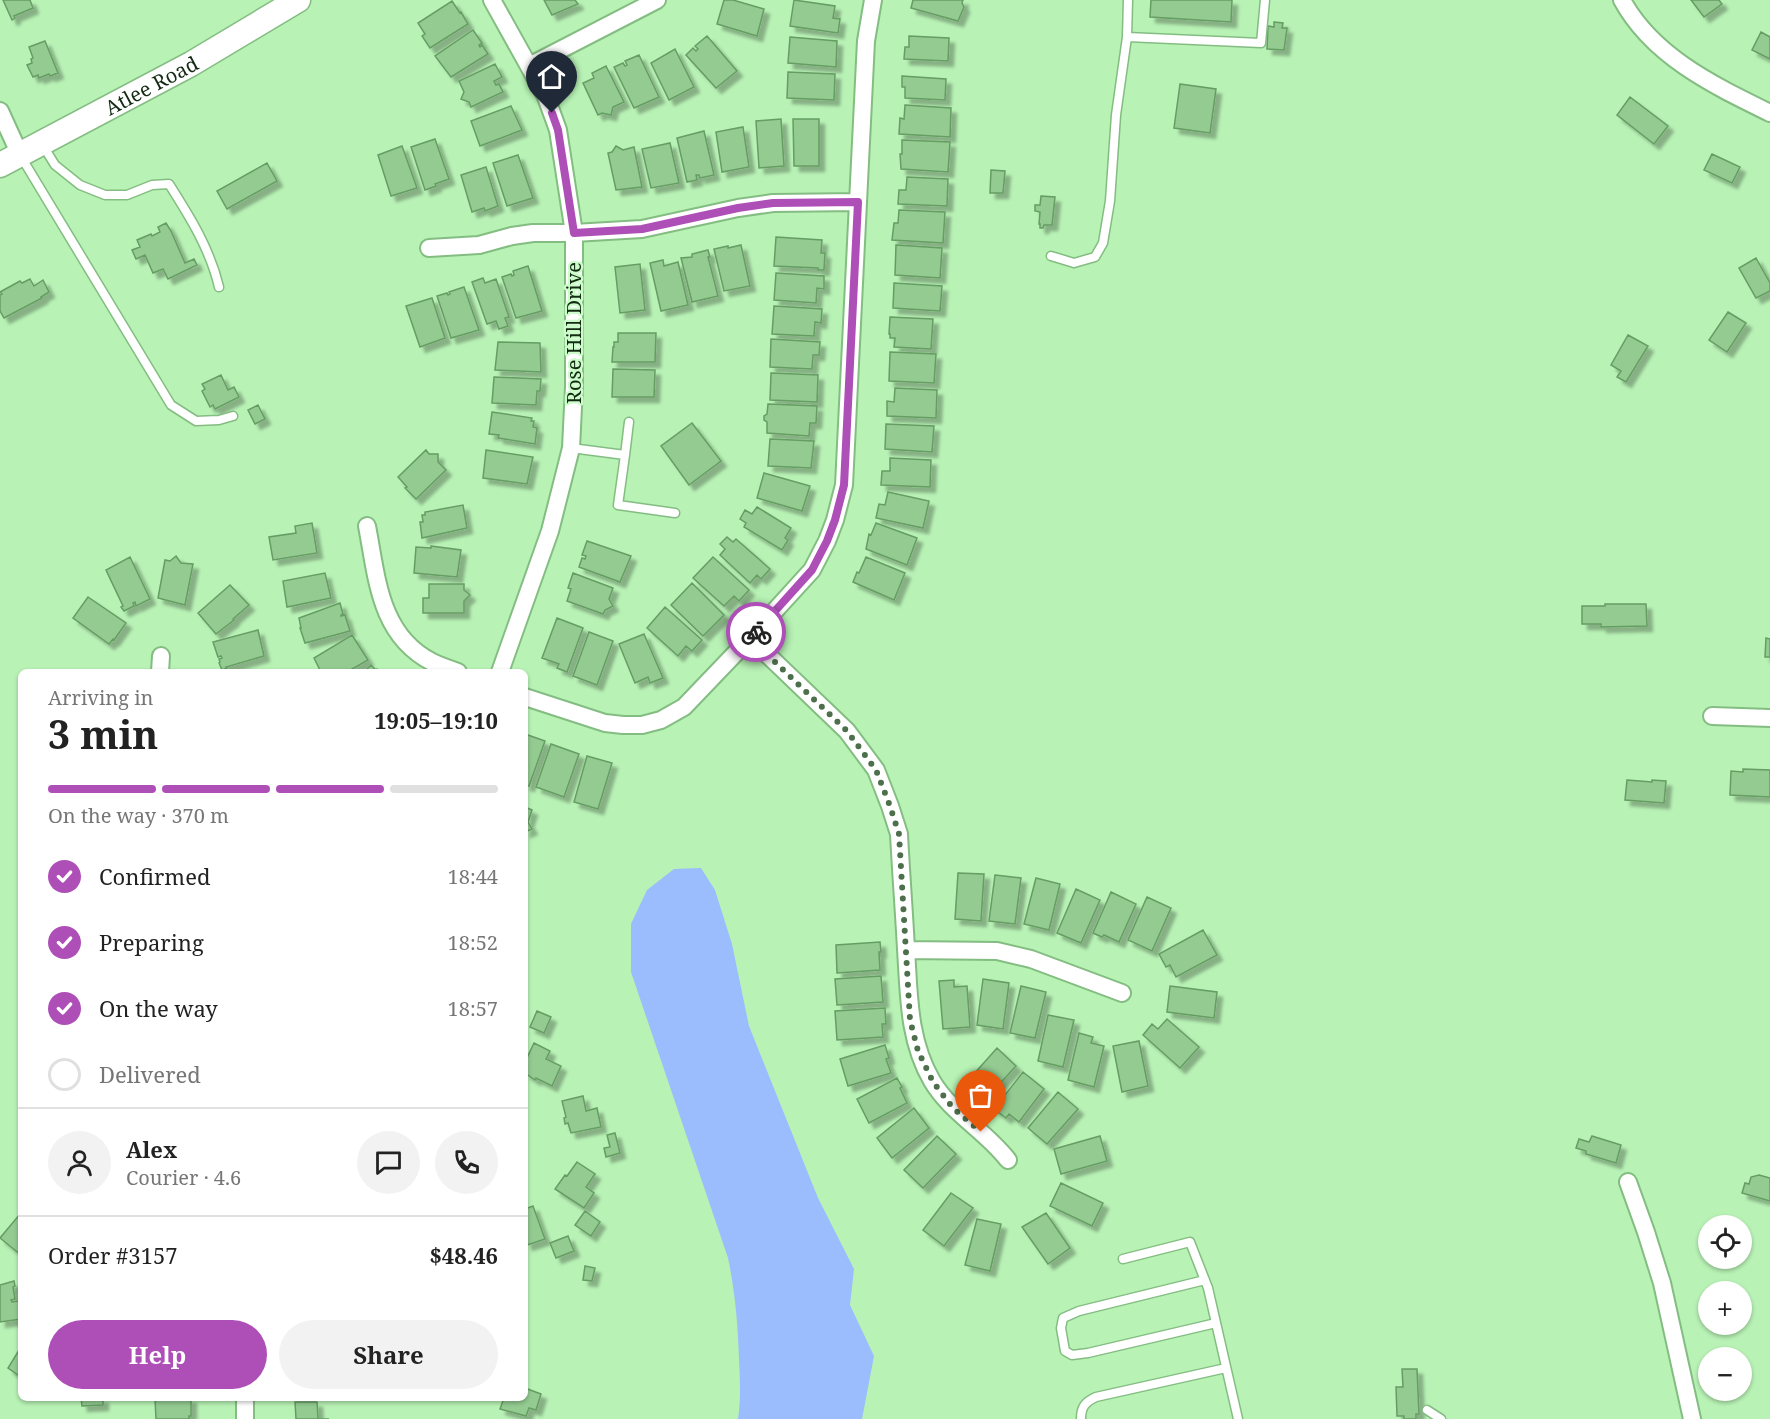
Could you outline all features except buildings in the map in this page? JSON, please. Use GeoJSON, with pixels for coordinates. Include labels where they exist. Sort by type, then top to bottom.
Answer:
{"type":"FeatureCollection","features":[{"type":"Feature","properties":{"kind":"main road","name":"Atlee Road"},"geometry":{"type":"LineString","coordinates":[[10,160],[191,64],[298,0]]}},
{"type":"Feature","properties":{"kind":"street","name":"Rose Hill Drive"},"geometry":{"type":"LineString","coordinates":[[492,0],[546,97],[558,130],[574,233],[574,387],[571,448],[550,531],[501,669]]}},
{"type":"Feature","properties":{"kind":"street"},"geometry":{"type":"LineString","coordinates":[[529,66],[657,0]]}},
{"type":"Feature","properties":{"kind":"street"},"geometry":{"type":"LineString","coordinates":[[528,698],[605,723],[642,725],[661,720],[684,706],[750,638],[812,570],[827,541],[844,485],[866,41],[873,0]]}},
{"type":"Feature","properties":{"kind":"street"},"geometry":{"type":"LineString","coordinates":[[1622,0],[1641,28],[1659,47],[1684,66],[1729,93],[1770,113]]}},
{"type":"Feature","properties":{"kind":"street"},"geometry":{"type":"LineString","coordinates":[[0,111],[10,160]]}},
{"type":"Feature","properties":{"kind":"street"},"geometry":{"type":"LineString","coordinates":[[429,248],[478,245],[533,233],[642,229],[738,208],[773,203],[858,202]]}},
{"type":"Feature","properties":{"kind":"street"},"geometry":{"type":"LineString","coordinates":[[367,526],[382,601],[393,628],[413,650],[451,669]]}},
{"type":"Feature","properties":{"kind":"street"},"geometry":{"type":"LineString","coordinates":[[750,638],[847,731],[876,770],[899,834],[910,1020],[918,1051],[933,1082],[953,1108],[996,1144],[1008,1160]]}},
{"type":"Feature","properties":{"kind":"street"},"geometry":{"type":"LineString","coordinates":[[1712,716],[1770,718]]}},
{"type":"Feature","properties":{"kind":"street"},"geometry":{"type":"LineString","coordinates":[[906,950],[997,951],[1031,959],[1122,993]]}},
{"type":"Feature","properties":{"kind":"street"},"geometry":{"type":"LineString","coordinates":[[1628,1182],[1662,1283],[1692,1419]]}},
{"type":"Feature","properties":{"kind":"street"},"geometry":{"type":"LineString","coordinates":[[245,1401],[245,1419]]}},
{"type":"Feature","properties":{"kind":"lane"},"geometry":{"type":"LineString","coordinates":[[1051,256],[1074,263],[1095,257],[1104,243],[1110,201],[1116,115],[1127,38],[1128,0]]}},
{"type":"Feature","properties":{"kind":"lane"},"geometry":{"type":"LineString","coordinates":[[1127,38],[1261,43],[1265,0]]}},
{"type":"Feature","properties":{"kind":"lane"},"geometry":{"type":"LineString","coordinates":[[42,143],[55,165],[80,186],[105,195],[127,195],[152,185],[170,184],[196,228],[216,274],[219,287]]}},
{"type":"Feature","properties":{"kind":"lane"},"geometry":{"type":"LineString","coordinates":[[10,160],[171,405],[196,421],[219,420],[232,416]]}},
{"type":"Feature","properties":{"kind":"lane"},"geometry":{"type":"LineString","coordinates":[[629,422],[618,505],[675,513]]}},
{"type":"Feature","properties":{"kind":"lane"},"geometry":{"type":"LineString","coordinates":[[571,448],[625,455]]}},
{"type":"Feature","properties":{"kind":"lane"},"geometry":{"type":"LineString","coordinates":[[1123,1259],[1190,1242],[1205,1280],[1238,1419]]}},
{"type":"Feature","properties":{"kind":"lane"},"geometry":{"type":"LineString","coordinates":[[1205,1280],[1079,1311],[1063,1318],[1061,1328],[1065,1351],[1072,1354],[1088,1353],[1216,1323]]}},
{"type":"Feature","properties":{"kind":"lane"},"geometry":{"type":"LineString","coordinates":[[1081,1419],[1086,1401],[1096,1396],[1226,1368]]}},
{"type":"Feature","properties":{"kind":"lane"},"geometry":{"type":"LineString","coordinates":[[1427,1410],[1441,1419]]}},
{"type":"Feature","properties":{"kind":"water"},"geometry":{"type":"Polygon","coordinates":[[[701,868],[715,890],[732,944],[749,1026],[818,1198],[854,1269],[850,1305],[874,1356],[862,1419],[738,1419],[740,1389],[738,1334],[728,1258],[631,972],[631,924],[647,890],[674,869],[701,868]]]}},
{"type":"Feature","properties":{"kind":"way so far"},"geometry":{"type":"LineString","coordinates":[[756,632],[750,638],[847,731],[876,770],[899,834],[910,1020],[918,1051],[933,1082],[953,1108],[981,1132]]}},
{"type":"Feature","properties":{"kind":"route"},"geometry":{"type":"LineString","coordinates":[[552,113],[558,130],[574,233],[642,229],[738,208],[773,203],[858,202],[844,485],[835,520],[812,570],[756,632]]}}]}
